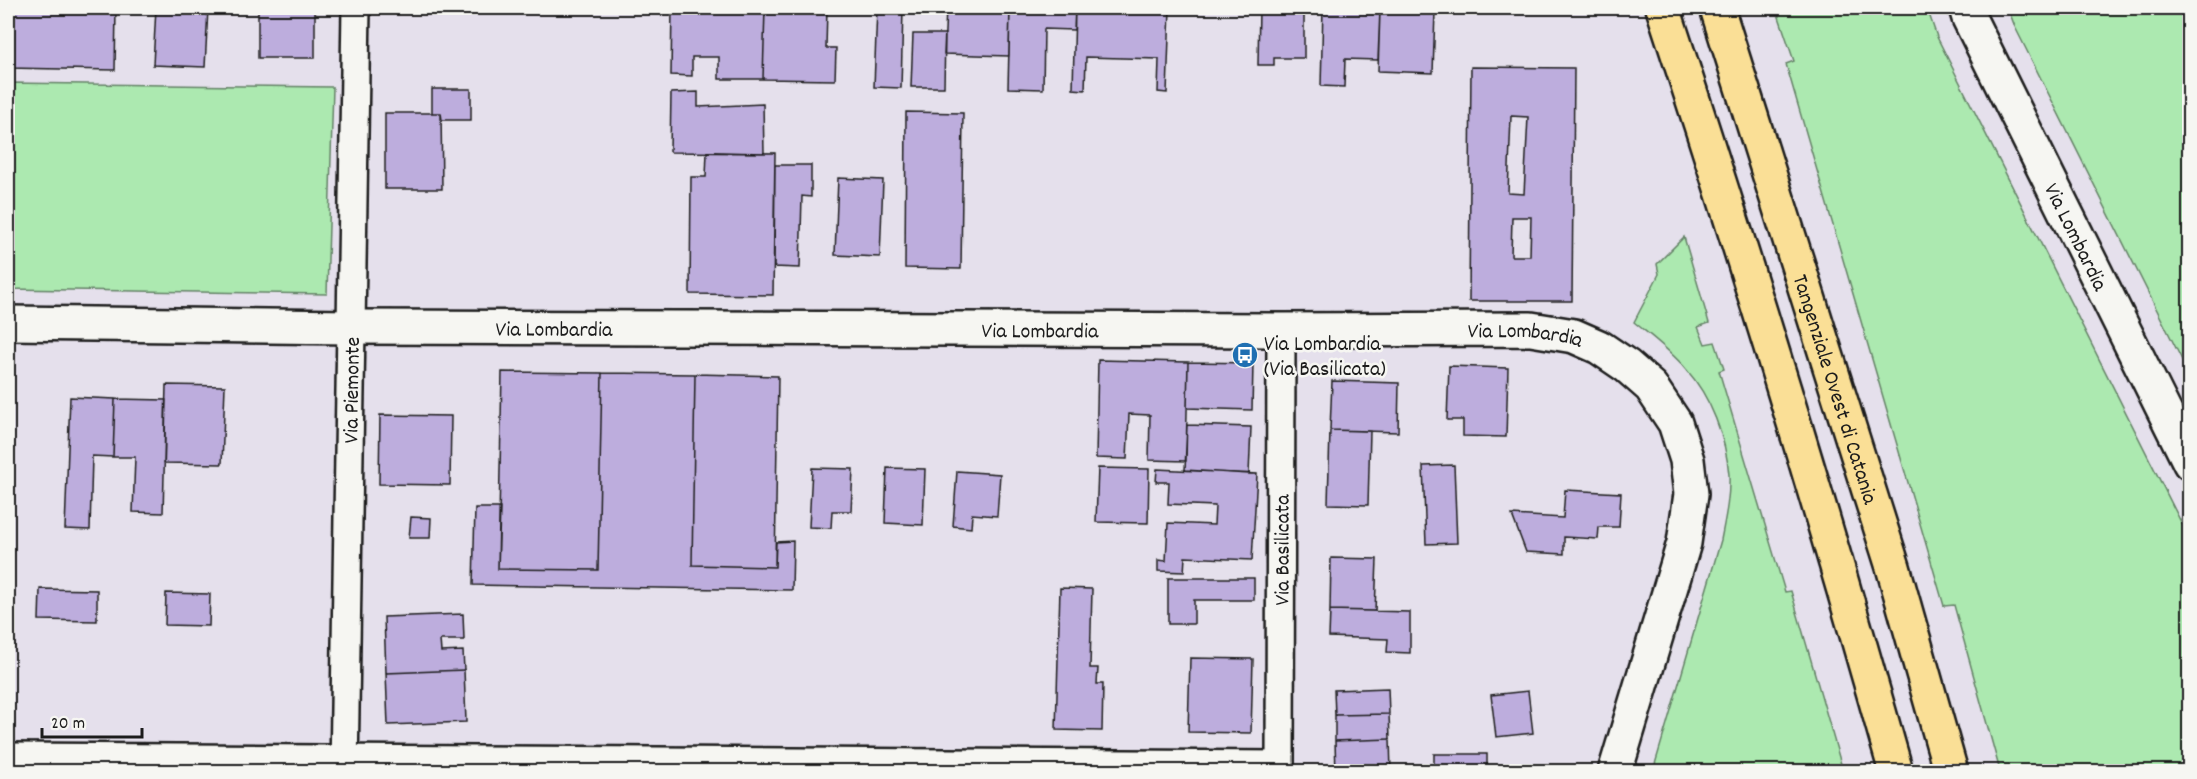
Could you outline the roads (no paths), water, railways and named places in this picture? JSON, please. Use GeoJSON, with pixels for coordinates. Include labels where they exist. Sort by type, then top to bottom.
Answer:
{"type":"FeatureCollection","features":[{"type":"Feature","properties":{"kind":"highway"},"geometry":{"type":"LineString","coordinates":[[1663,8],[1741,247],[1843,582],[1896,771]]}},
{"type":"Feature","properties":{"kind":"highway","name":"Tangenziale Ovest di Catania"},"geometry":{"type":"LineString","coordinates":[[1717,8],[1893,567],[1951,771]]}},
{"type":"Feature","properties":{"kind":"street","name":"Via Piemonte"},"geometry":{"type":"LineString","coordinates":[[344,765],[356,8]]}},
{"type":"Feature","properties":{"kind":"street","name":"Via Lombardia"},"geometry":{"type":"LineString","coordinates":[[1966,8],[2190,463]]}},
{"type":"Feature","properties":{"kind":"street","name":"Via Lombardia"},"geometry":{"type":"LineString","coordinates":[[8,322],[351,327],[1281,330],[1531,328],[1574,336],[1599,347],[1652,387],[1675,423],[1687,460],[1691,494],[1684,543],[1615,771]]}},
{"type":"Feature","properties":{"kind":"street","name":"Via Basilicata"},"geometry":{"type":"LineString","coordinates":[[1280,768],[1281,330]]}},
{"type":"Feature","properties":{"kind":"street"},"geometry":{"type":"LineString","coordinates":[[8,757],[344,765],[1280,768]]}},
{"type":"Feature","properties":{"kind":"place","name":"Via Lombardia (Via Basilicata)"},"geometry":{"type":"Point","coordinates":[1245,355]}}]}
